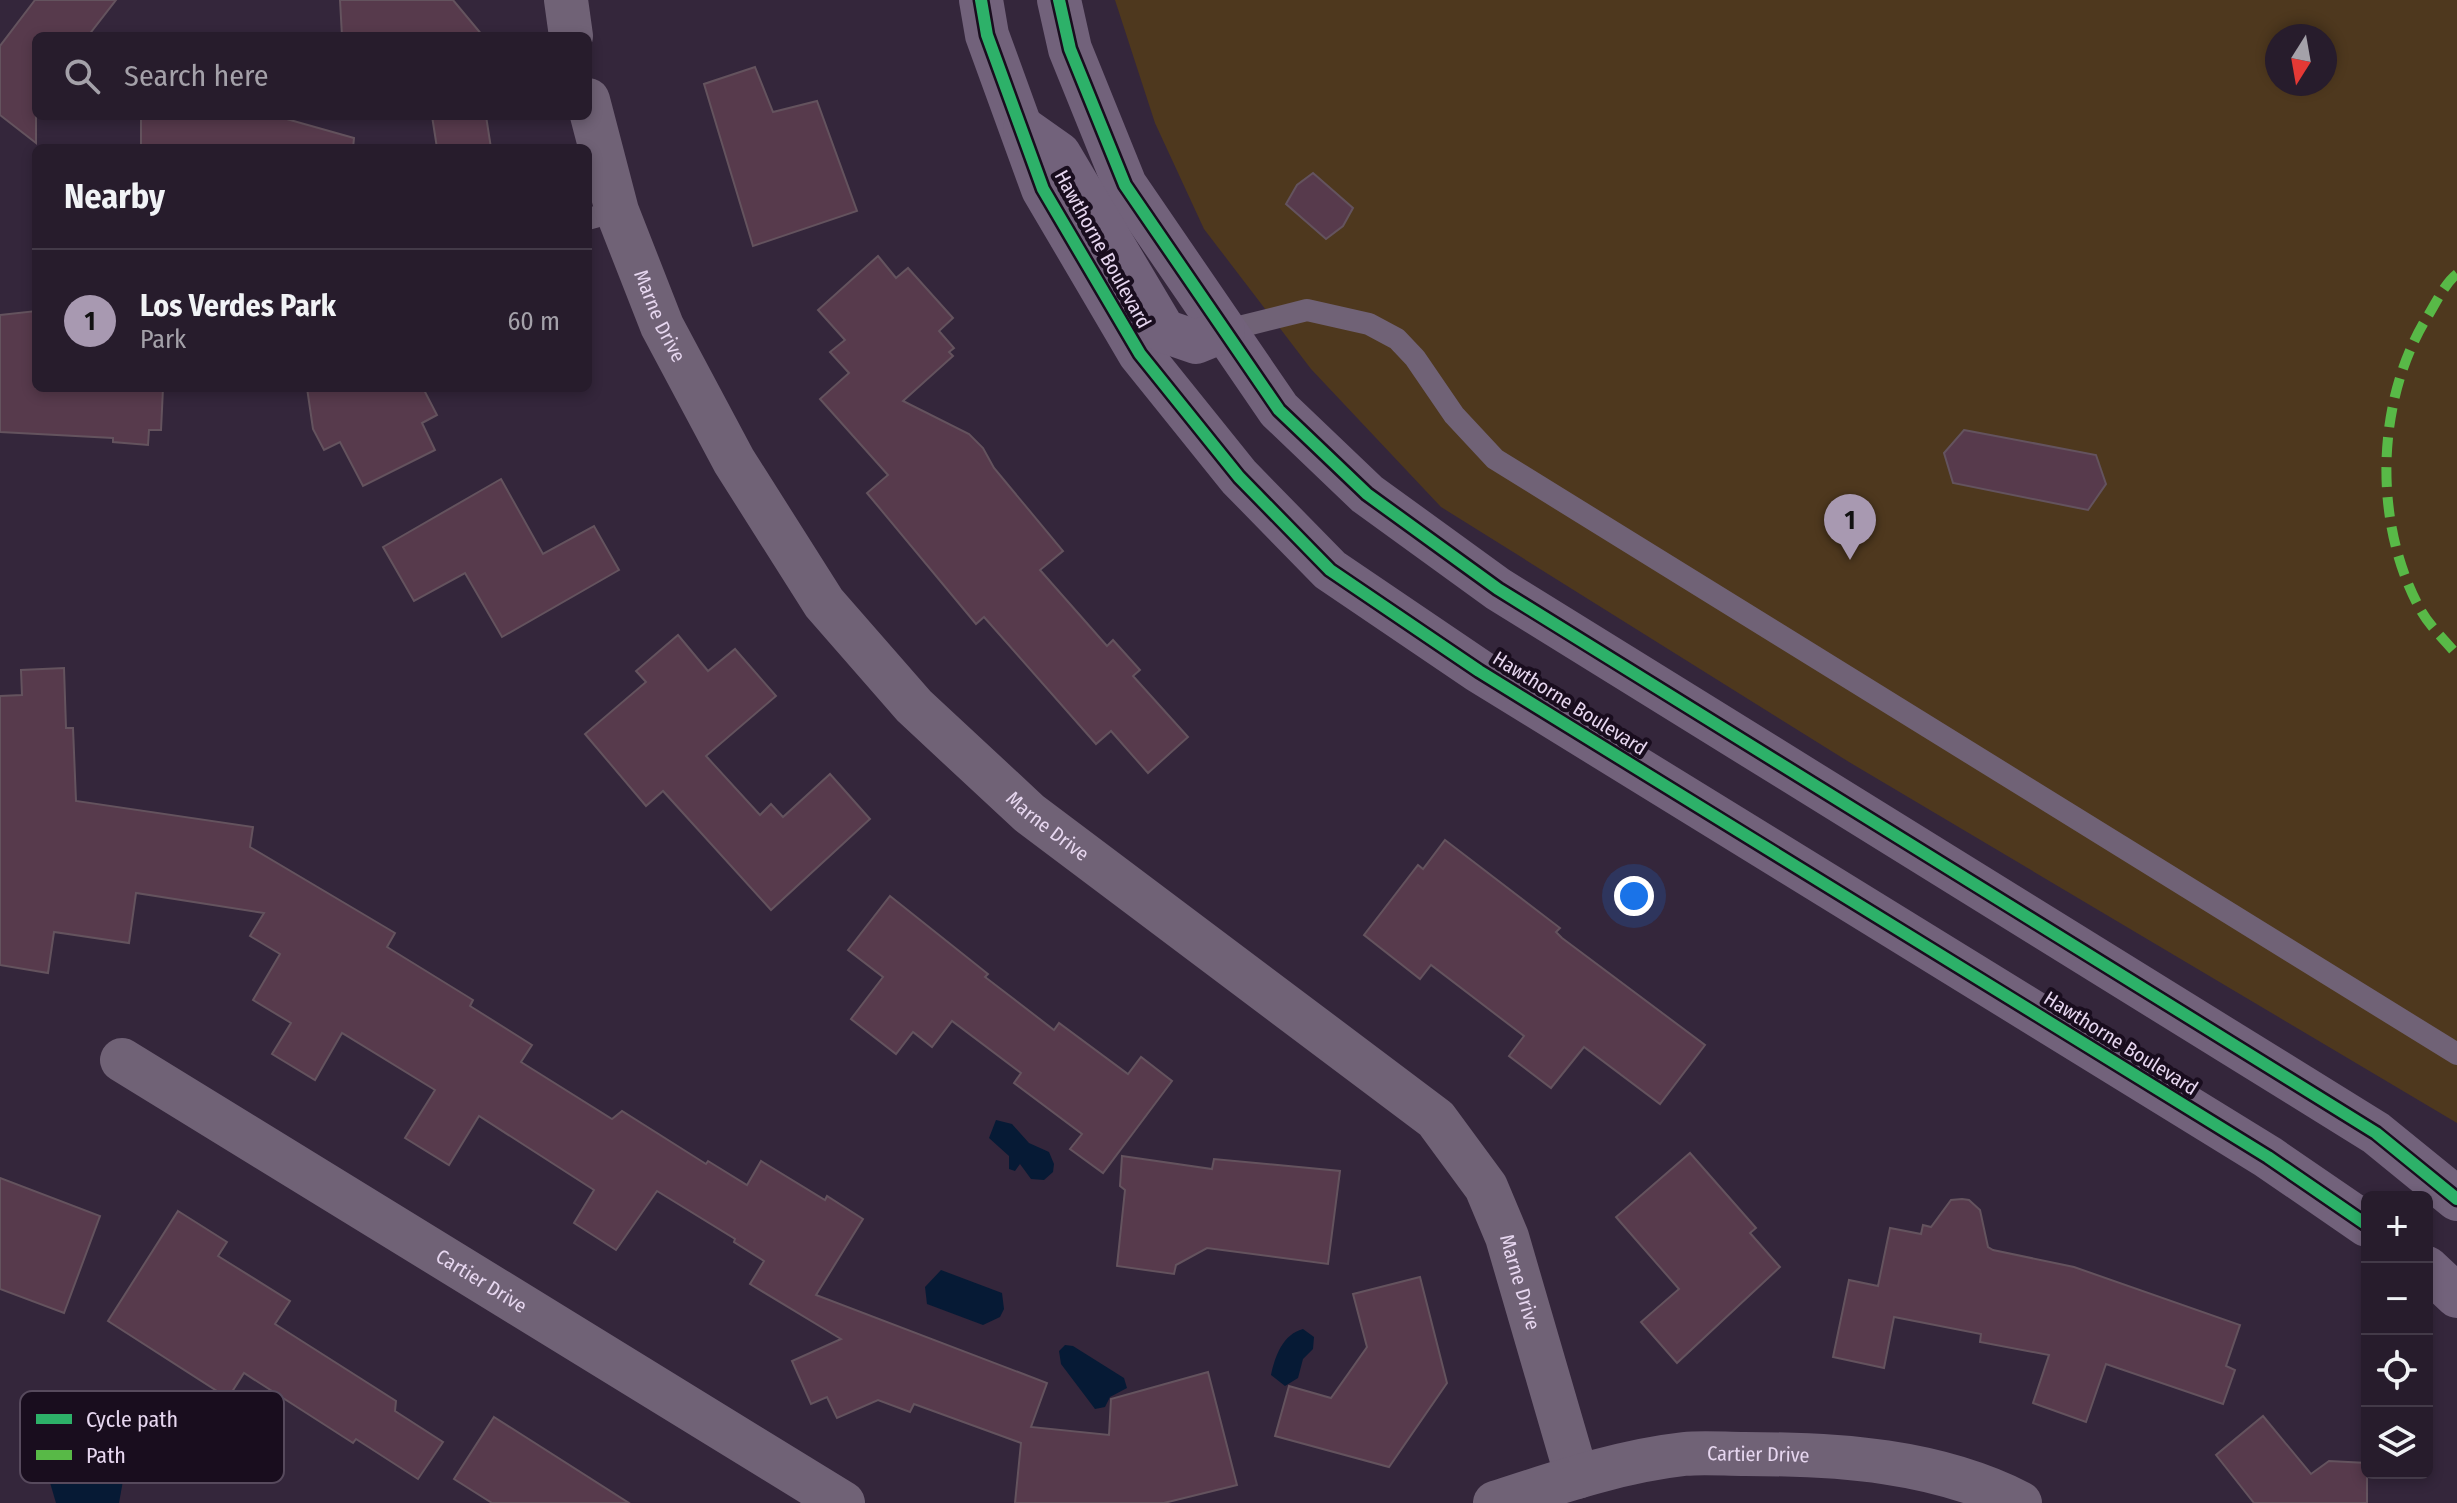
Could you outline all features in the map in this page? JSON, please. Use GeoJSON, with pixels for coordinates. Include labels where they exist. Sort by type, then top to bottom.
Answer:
{"type":"FeatureCollection","features":[{"type":"Feature","properties":{"kind":"main road","name":"Hawthorne Boulevard"},"geometry":{"type":"LineString","coordinates":[[981,0],[987,35],[1043,189],[1140,354],[1239,477],[1330,570],[1479,671],[2268,1157],[2361,1221]]}},
{"type":"Feature","properties":{"kind":"main road"},"geometry":{"type":"LineString","coordinates":[[1059,0],[1070,49],[1125,185],[1279,410],[1367,494],[1498,589],[2376,1133],[2457,1199]]}},
{"type":"Feature","properties":{"kind":"main road"},"geometry":{"type":"LineString","coordinates":[[1020,126],[1059,154],[1164,331],[1196,342],[1223,331]]}},
{"type":"Feature","properties":{"kind":"main road"},"geometry":{"type":"LineString","coordinates":[[2433,1274],[2457,1296]]}},
{"type":"Feature","properties":{"kind":"street"},"geometry":{"type":"LineString","coordinates":[[566,0],[570,32]]}},
{"type":"Feature","properties":{"kind":"street","name":"Marne Drive"},"geometry":{"type":"LineString","coordinates":[[591,120],[603,215],[734,461],[824,603],[914,706],[1029,813],[1436,1119],[1486,1187],[1507,1237],[1577,1477]]}},
{"type":"Feature","properties":{"kind":"street","name":"Cartier Drive"},"geometry":{"type":"LineString","coordinates":[[122,1060],[843,1503]]}},
{"type":"Feature","properties":{"kind":"street","name":"Cartier Drive"},"geometry":{"type":"LineString","coordinates":[[1495,1503],[1577,1477],[1684,1454],[1803,1454],[1902,1464],[1998,1492],[2020,1503]]}},
{"type":"Feature","properties":{"kind":"lane"},"geometry":{"type":"LineString","coordinates":[[1223,331],[1307,310],[1369,324],[1397,339],[1415,358],[1454,415],[1495,459],[2457,1054]]}},
{"type":"Feature","properties":{"kind":"shaded area"},"geometry":{"type":"Polygon","coordinates":[[[1115,0],[2457,0],[2457,1123],[1849,762],[1441,507],[1311,369],[1204,229],[1155,123],[1115,0]]]}},
{"type":"Feature","properties":{"kind":"water"},"geometry":{"type":"Polygon","coordinates":[[[996,1120],[1012,1124],[1029,1143],[1049,1152],[1054,1164],[1053,1172],[1044,1180],[1031,1179],[1020,1164],[1015,1171],[1009,1169],[1009,1156],[989,1138],[996,1120]]]}},
{"type":"Feature","properties":{"kind":"water"},"geometry":{"type":"Polygon","coordinates":[[[941,1270],[1002,1293],[1004,1309],[1000,1317],[983,1325],[927,1304],[925,1287],[941,1270]]]}},
{"type":"Feature","properties":{"kind":"water"},"geometry":{"type":"Polygon","coordinates":[[[1303,1329],[1314,1337],[1313,1349],[1303,1359],[1298,1378],[1285,1386],[1271,1375],[1275,1360],[1285,1341],[1303,1329]]]}},
{"type":"Feature","properties":{"kind":"water"},"geometry":{"type":"Polygon","coordinates":[[[1065,1345],[1073,1346],[1124,1378],[1127,1388],[1110,1397],[1105,1407],[1095,1409],[1061,1364],[1059,1351],[1065,1345]]]}},
{"type":"Feature","properties":{"kind":"water"},"geometry":{"type":"Polygon","coordinates":[[[50,1483],[123,1483],[119,1503],[56,1503],[50,1483]]]}},
{"type":"Feature","properties":{"kind":"building"},"geometry":{"type":"Polygon","coordinates":[[[35,0],[116,0],[91,32],[32,32],[32,120],[36,120],[36,143],[0,115],[0,46],[35,0]]]}},
{"type":"Feature","properties":{"kind":"building"},"geometry":{"type":"Polygon","coordinates":[[[340,0],[453,0],[480,32],[342,32],[340,0]]]}},
{"type":"Feature","properties":{"kind":"building"},"geometry":{"type":"Polygon","coordinates":[[[755,67],[773,112],[817,101],[857,211],[753,246],[704,84],[755,67]]]}},
{"type":"Feature","properties":{"kind":"building"},"geometry":{"type":"Polygon","coordinates":[[[141,120],[290,120],[354,138],[353,144],[141,144],[141,120]]]}},
{"type":"Feature","properties":{"kind":"building"},"geometry":{"type":"Polygon","coordinates":[[[433,120],[487,120],[490,144],[436,144],[433,120]]]}},
{"type":"Feature","properties":{"kind":"building"},"geometry":{"type":"Polygon","coordinates":[[[1313,173],[1353,208],[1343,226],[1326,239],[1286,204],[1297,185],[1313,173]]]}},
{"type":"Feature","properties":{"kind":"building"},"geometry":{"type":"Polygon","coordinates":[[[878,256],[896,278],[908,268],[953,318],[939,331],[954,348],[949,352],[953,356],[903,401],[969,434],[983,448],[994,468],[1063,551],[1040,570],[1107,646],[1113,640],[1140,670],[1133,676],[1188,737],[1148,773],[1111,731],[1096,744],[984,617],[976,624],[867,493],[888,475],[820,399],[849,373],[830,352],[845,340],[818,310],[878,256]]]}},
{"type":"Feature","properties":{"kind":"building"},"geometry":{"type":"Polygon","coordinates":[[[32,311],[32,392],[163,392],[161,430],[149,430],[148,445],[113,442],[113,438],[0,432],[0,315],[32,311]]]}},
{"type":"Feature","properties":{"kind":"building"},"geometry":{"type":"Polygon","coordinates":[[[308,392],[425,392],[437,415],[422,423],[435,450],[363,486],[340,442],[324,450],[313,429],[308,392]]]}},
{"type":"Feature","properties":{"kind":"building"},"geometry":{"type":"Polygon","coordinates":[[[1964,430],[2096,455],[2106,484],[2088,510],[1953,483],[1944,453],[1964,430]]]}},
{"type":"Feature","properties":{"kind":"building"},"geometry":{"type":"Polygon","coordinates":[[[501,479],[543,554],[594,526],[619,570],[502,637],[465,573],[414,601],[383,547],[501,479]]]}},
{"type":"Feature","properties":{"kind":"building"},"geometry":{"type":"Polygon","coordinates":[[[678,635],[708,671],[735,649],[776,696],[706,756],[760,815],[771,804],[783,817],[830,774],[870,819],[771,910],[663,791],[646,806],[585,734],[646,682],[636,671],[678,635]]]}},
{"type":"Feature","properties":{"kind":"building"},"geometry":{"type":"Polygon","coordinates":[[[64,668],[66,728],[73,728],[76,801],[253,827],[250,847],[395,933],[387,947],[473,1000],[470,1006],[532,1045],[521,1062],[612,1119],[622,1111],[706,1164],[708,1161],[747,1185],[761,1161],[863,1219],[816,1295],[1047,1383],[1031,1427],[1109,1435],[1111,1399],[1208,1372],[1237,1485],[1164,1503],[1015,1503],[1021,1443],[914,1404],[910,1412],[878,1400],[837,1418],[827,1397],[811,1404],[792,1361],[841,1339],[750,1284],[764,1261],[734,1242],[735,1239],[657,1191],[616,1250],[574,1223],[594,1190],[479,1116],[449,1165],[405,1138],[435,1090],[342,1033],[315,1080],[272,1054],[291,1023],[253,1000],[280,954],[250,936],[264,913],[136,893],[129,943],[54,932],[48,973],[0,965],[0,696],[22,695],[21,670],[64,668]]]}},
{"type":"Feature","properties":{"kind":"building"},"geometry":{"type":"Polygon","coordinates":[[[1445,840],[1560,928],[1556,932],[1562,938],[1705,1045],[1660,1104],[1584,1047],[1551,1088],[1509,1056],[1524,1036],[1431,965],[1420,979],[1364,935],[1418,865],[1423,869],[1445,840]]]}},
{"type":"Feature","properties":{"kind":"building"},"geometry":{"type":"Polygon","coordinates":[[[890,896],[988,974],[985,977],[1054,1030],[1059,1023],[1128,1074],[1141,1057],[1172,1081],[1103,1173],[1070,1149],[1082,1134],[1014,1083],[1021,1073],[952,1021],[932,1047],[913,1032],[896,1054],[851,1019],[883,977],[848,950],[890,896]]]}},
{"type":"Feature","properties":{"kind":"building"},"geometry":{"type":"Polygon","coordinates":[[[1690,1153],[1756,1228],[1750,1233],[1780,1267],[1677,1363],[1641,1322],[1679,1289],[1616,1217],[1690,1153]]]}},
{"type":"Feature","properties":{"kind":"building"},"geometry":{"type":"Polygon","coordinates":[[[1122,1156],[1212,1169],[1214,1159],[1340,1171],[1328,1264],[1207,1248],[1176,1265],[1174,1274],[1117,1266],[1125,1190],[1120,1186],[1122,1156]]]}},
{"type":"Feature","properties":{"kind":"building"},"geometry":{"type":"Polygon","coordinates":[[[0,1178],[100,1216],[64,1313],[0,1289],[0,1178]]]}},
{"type":"Feature","properties":{"kind":"building"},"geometry":{"type":"Polygon","coordinates":[[[1951,1200],[1969,1200],[1980,1210],[1988,1247],[1993,1250],[2074,1267],[2240,1325],[2226,1366],[2235,1370],[2223,1404],[2106,1364],[2086,1422],[2033,1403],[2049,1355],[1980,1342],[1981,1334],[1894,1317],[1884,1368],[1833,1357],[1849,1280],[1878,1286],[1890,1228],[1921,1234],[1923,1225],[1931,1227],[1951,1200]]]}},
{"type":"Feature","properties":{"kind":"building"},"geometry":{"type":"Polygon","coordinates":[[[178,1211],[227,1242],[218,1256],[290,1301],[275,1324],[396,1401],[395,1411],[443,1442],[418,1479],[356,1439],[353,1443],[284,1399],[284,1391],[272,1391],[244,1373],[232,1391],[217,1391],[108,1321],[178,1211]]]}},
{"type":"Feature","properties":{"kind":"building"},"geometry":{"type":"Polygon","coordinates":[[[1420,1277],[1447,1383],[1389,1467],[1275,1436],[1289,1386],[1331,1398],[1367,1347],[1353,1294],[1420,1277]]]}},
{"type":"Feature","properties":{"kind":"building"},"geometry":{"type":"Polygon","coordinates":[[[2263,1416],[2311,1474],[2329,1461],[2361,1463],[2361,1479],[2367,1479],[2367,1503],[2254,1503],[2216,1455],[2263,1416]]]}},
{"type":"Feature","properties":{"kind":"building"},"geometry":{"type":"Polygon","coordinates":[[[494,1417],[629,1503],[492,1503],[454,1479],[494,1417]]]}},
{"type":"Feature","properties":{"kind":"marked path"},"geometry":{"type":"LineString","coordinates":[[2457,274],[2440,295],[2409,352],[2397,387],[2386,462],[2388,500],[2404,573],[2423,614],[2457,655]]}},
{"type":"Feature","properties":{"kind":"cycle path"},"geometry":{"type":"LineString","coordinates":[[981,0],[987,35],[1043,189],[1140,354],[1239,477],[1330,570],[1479,671],[2268,1157],[2361,1221]]}},
{"type":"Feature","properties":{"kind":"cycle path"},"geometry":{"type":"LineString","coordinates":[[1059,0],[1070,49],[1125,185],[1279,410],[1367,494],[1498,589],[2376,1133],[2457,1199]]}},
{"type":"Feature","properties":{"kind":"place","name":"Los Verdes Park"},"geometry":{"type":"Point","coordinates":[1850,560]}}]}
